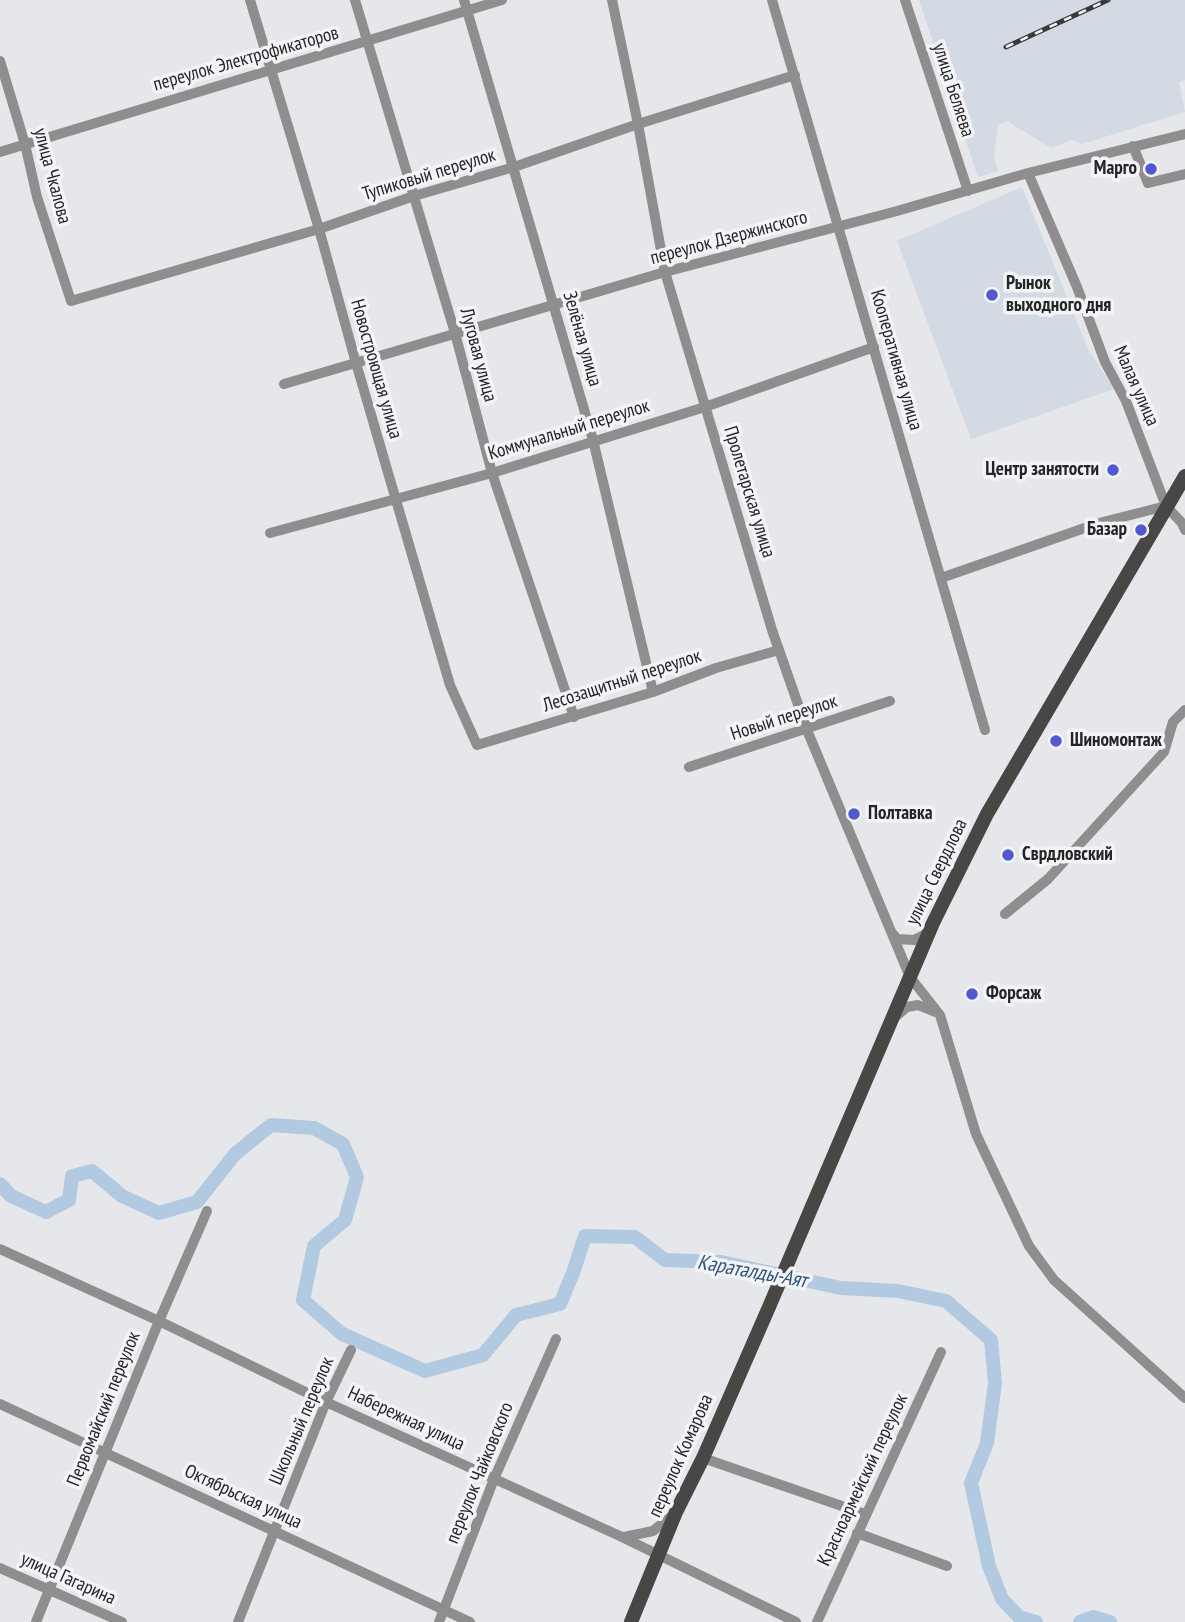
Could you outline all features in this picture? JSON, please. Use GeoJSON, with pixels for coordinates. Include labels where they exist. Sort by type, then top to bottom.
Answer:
{"type":"FeatureCollection","features":[{"type":"Feature","properties":{"kind":"main road","name":"улица Свердлова"},"geometry":{"type":"LineString","coordinates":[[769,1307],[933,923],[987,814],[1185,476]]}},
{"type":"Feature","properties":{"kind":"main road","name":"переулок Комарова"},"geometry":{"type":"LineString","coordinates":[[632,1622],[676,1512],[769,1307]]}},
{"type":"Feature","properties":{"kind":"street","name":"Новостроющая улица"},"geometry":{"type":"LineString","coordinates":[[250,0],[450,685],[477,745]]}},
{"type":"Feature","properties":{"kind":"street","name":"Луговая улица"},"geometry":{"type":"LineString","coordinates":[[355,0],[455,333],[492,473],[573,717]]}},
{"type":"Feature","properties":{"kind":"street","name":"переулок Электрофикаторов"},"geometry":{"type":"LineString","coordinates":[[0,152],[270,69],[368,42],[465,5],[502,0]]}},
{"type":"Feature","properties":{"kind":"street","name":"Пролетарская улица"},"geometry":{"type":"LineString","coordinates":[[612,0],[665,272],[779,650],[807,730],[910,977],[940,1016]]}},
{"type":"Feature","properties":{"kind":"street","name":"Кооперативная улица"},"geometry":{"type":"LineString","coordinates":[[772,0],[985,730]]}},
{"type":"Feature","properties":{"kind":"street","name":"улица Беляева"},"geometry":{"type":"LineString","coordinates":[[905,0],[968,191]]}},
{"type":"Feature","properties":{"kind":"street","name":"Зелёная улица"},"geometry":{"type":"LineString","coordinates":[[465,5],[593,440],[653,692]]}},
{"type":"Feature","properties":{"kind":"street","name":"улица Чкалова"},"geometry":{"type":"LineString","coordinates":[[0,61],[25,144],[37,197],[71,301]]}},
{"type":"Feature","properties":{"kind":"street","name":"Тупиковый переулок"},"geometry":{"type":"LineString","coordinates":[[71,301],[319,229],[794,75]]}},
{"type":"Feature","properties":{"kind":"street","name":"переулок Дзержинского"},"geometry":{"type":"LineString","coordinates":[[284,384],[665,272],[1028,173],[1185,134]]}},
{"type":"Feature","properties":{"kind":"street"},"geometry":{"type":"LineString","coordinates":[[1133,146],[1148,183],[1185,174]]}},
{"type":"Feature","properties":{"kind":"street","name":"Малая улица"},"geometry":{"type":"LineString","coordinates":[[1028,173],[1077,287],[1105,362],[1126,401],[1166,506],[1185,530]]}},
{"type":"Feature","properties":{"kind":"street","name":"Коммунальный переулок"},"geometry":{"type":"LineString","coordinates":[[270,533],[492,473],[705,407],[874,347]]}},
{"type":"Feature","properties":{"kind":"street"},"geometry":{"type":"LineString","coordinates":[[941,578],[1099,523],[1166,506]]}},
{"type":"Feature","properties":{"kind":"street","name":"Лесозащитный переулок"},"geometry":{"type":"LineString","coordinates":[[477,745],[653,692],[716,668],[779,650]]}},
{"type":"Feature","properties":{"kind":"street","name":"Новый переулок"},"geometry":{"type":"LineString","coordinates":[[689,767],[890,701]]}},
{"type":"Feature","properties":{"kind":"street"},"geometry":{"type":"LineString","coordinates":[[1005,914],[1048,879],[1164,752],[1173,722],[1185,710]]}},
{"type":"Feature","properties":{"kind":"street"},"geometry":{"type":"LineString","coordinates":[[891,933],[897,939],[914,940],[923,935],[933,923]]}},
{"type":"Feature","properties":{"kind":"street"},"geometry":{"type":"LineString","coordinates":[[890,1023],[907,1007],[918,1005],[940,1016],[976,1134],[1029,1246],[1054,1280],[1185,1398]]}},
{"type":"Feature","properties":{"kind":"street","name":"Первомайский переулок"},"geometry":{"type":"LineString","coordinates":[[36,1622],[207,1211]]}},
{"type":"Feature","properties":{"kind":"street","name":"Набережная улица"},"geometry":{"type":"LineString","coordinates":[[0,1249],[622,1537],[796,1622]]}},
{"type":"Feature","properties":{"kind":"street","name":"переулок Чайковского"},"geometry":{"type":"LineString","coordinates":[[439,1622],[494,1479],[556,1339]]}},
{"type":"Feature","properties":{"kind":"street","name":"Школьный переулок"},"geometry":{"type":"LineString","coordinates":[[238,1622],[326,1402],[351,1350]]}},
{"type":"Feature","properties":{"kind":"street","name":"Красноармейский переулок"},"geometry":{"type":"LineString","coordinates":[[817,1622],[941,1352]]}},
{"type":"Feature","properties":{"kind":"street","name":"Октябрьская улица"},"geometry":{"type":"LineString","coordinates":[[0,1404],[470,1622]]}},
{"type":"Feature","properties":{"kind":"street"},"geometry":{"type":"LineString","coordinates":[[702,1458],[865,1514]]}},
{"type":"Feature","properties":{"kind":"street"},"geometry":{"type":"LineString","coordinates":[[622,1537],[653,1531],[676,1512]]}},
{"type":"Feature","properties":{"kind":"street"},"geometry":{"type":"LineString","coordinates":[[857,1533],[947,1566]]}},
{"type":"Feature","properties":{"kind":"street","name":"улица Гагарина"},"geometry":{"type":"LineString","coordinates":[[0,1568],[122,1622]]}},
{"type":"Feature","properties":{"kind":"shaded area"},"geometry":{"type":"Polygon","coordinates":[[[919,0],[1185,0],[1185,80],[1179,82],[1185,112],[1082,144],[1071,140],[1051,148],[1007,121],[998,125],[994,156],[998,171],[978,177],[919,0]]]}},
{"type":"Feature","properties":{"kind":"shaded area","name":"Рынок выходного дня"},"geometry":{"type":"Polygon","coordinates":[[[1022,187],[1088,349],[1114,389],[971,439],[897,241],[1022,187]]]}},
{"type":"Feature","properties":{"kind":"waterway","name":"Караталды-Аят"},"geometry":{"type":"LineString","coordinates":[[0,1184],[11,1196],[46,1212],[69,1200],[72,1176],[92,1171],[122,1196],[159,1213],[197,1202],[235,1154],[271,1125],[314,1128],[343,1144],[357,1177],[345,1220],[314,1246],[303,1300],[342,1334],[425,1371],[483,1355],[516,1315],[560,1304],[585,1236],[635,1237],[665,1260],[721,1262],[841,1288],[898,1291],[946,1301],[991,1340],[995,1383],[987,1443],[971,1483],[989,1566],[1002,1599],[1019,1617],[1036,1622]]}},
{"type":"Feature","properties":{"kind":"waterway","name":"Караталды-Аят"},"geometry":{"type":"LineString","coordinates":[[1080,1622],[1093,1617],[1110,1622]]}},
{"type":"Feature","properties":{"kind":"railway"},"geometry":{"type":"LineString","coordinates":[[1006,47],[1108,0]]}},
{"type":"Feature","properties":{"kind":"place","name":"Марго"},"geometry":{"type":"Point","coordinates":[1151,169]}},
{"type":"Feature","properties":{"kind":"place","name":"Рынок выходного дня"},"geometry":{"type":"Point","coordinates":[992,295]}},
{"type":"Feature","properties":{"kind":"place","name":"Центр занятости"},"geometry":{"type":"Point","coordinates":[1113,470]}},
{"type":"Feature","properties":{"kind":"place","name":"Базар"},"geometry":{"type":"Point","coordinates":[1141,530]}},
{"type":"Feature","properties":{"kind":"place","name":"Шиномонтаж"},"geometry":{"type":"Point","coordinates":[1056,741]}},
{"type":"Feature","properties":{"kind":"place","name":"Полтавка"},"geometry":{"type":"Point","coordinates":[854,814]}},
{"type":"Feature","properties":{"kind":"place","name":"Сврдловский"},"geometry":{"type":"Point","coordinates":[1008,855]}},
{"type":"Feature","properties":{"kind":"place","name":"Форсаж"},"geometry":{"type":"Point","coordinates":[972,994]}}]}
